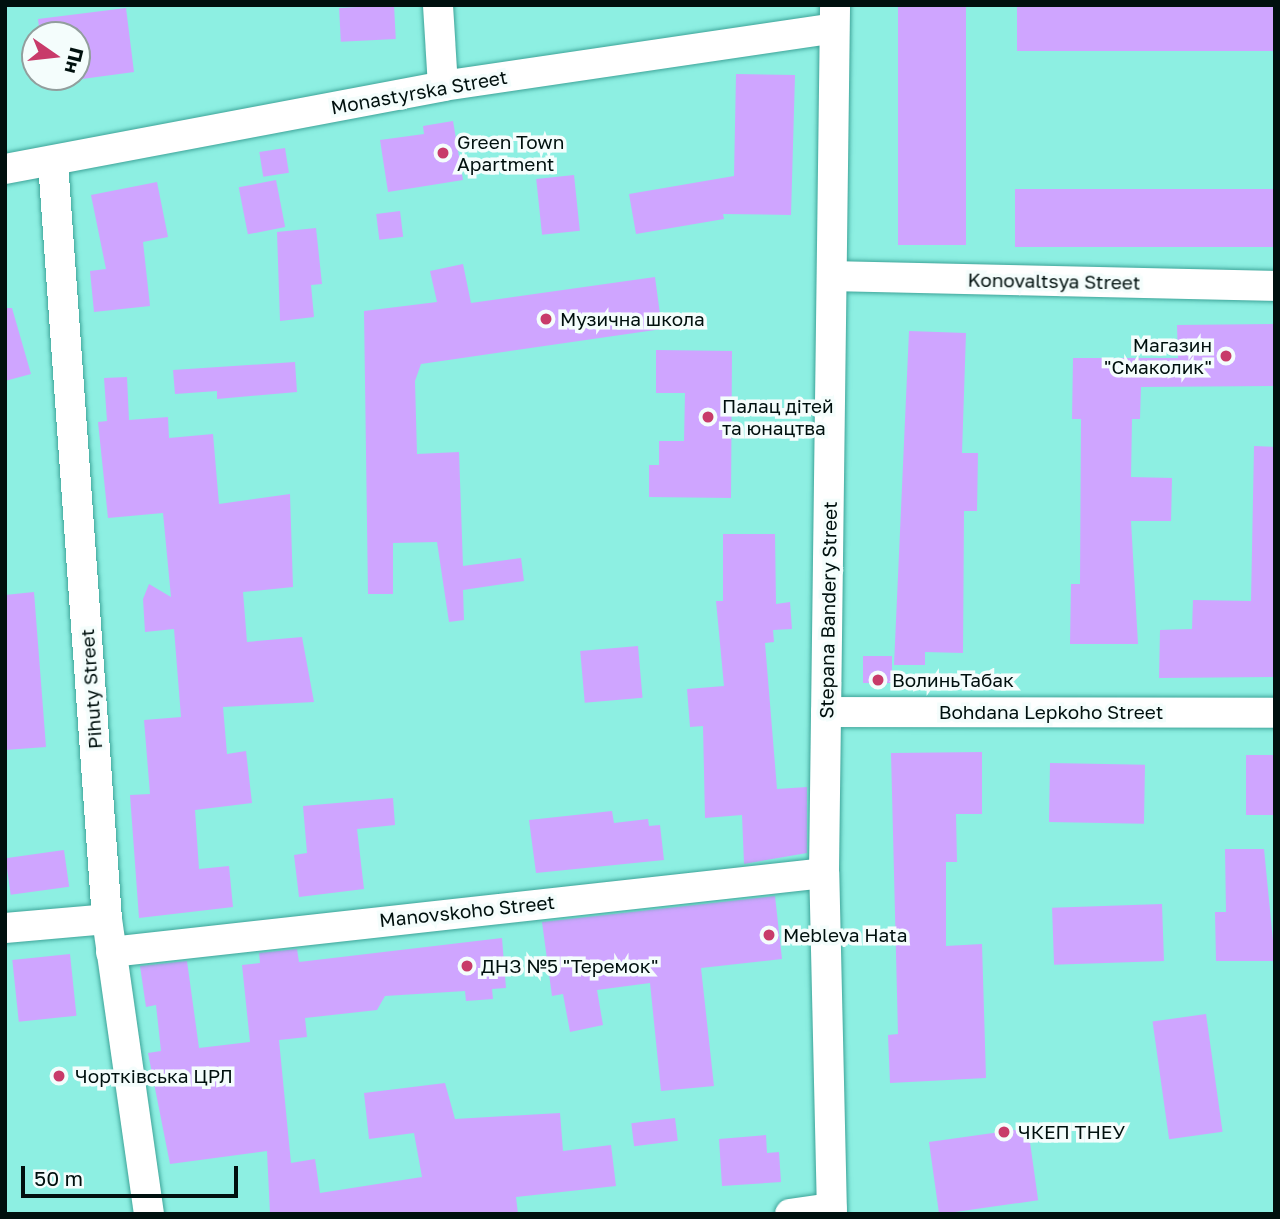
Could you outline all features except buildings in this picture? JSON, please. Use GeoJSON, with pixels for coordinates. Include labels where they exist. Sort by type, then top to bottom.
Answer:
{"type":"FeatureCollection","features":[{"type":"Feature","properties":{"kind":"street"},"geometry":{"type":"LineString","coordinates":[[438,5],[443,86]]}},
{"type":"Feature","properties":{"kind":"street","name":"Monastyrska Street"},"geometry":{"type":"LineString","coordinates":[[5,169],[443,86],[834,17]]}},
{"type":"Feature","properties":{"kind":"street","name":"Stepana Bandery Street"},"geometry":{"type":"LineString","coordinates":[[832,1211],[824,873],[834,17]]}},
{"type":"Feature","properties":{"kind":"street","name":"Pihuty Street"},"geometry":{"type":"LineString","coordinates":[[53,162],[107,919],[149,1214]]}},
{"type":"Feature","properties":{"kind":"street","name":"Konovaltsya Street"},"geometry":{"type":"LineString","coordinates":[[833,276],[1275,286]]}},
{"type":"Feature","properties":{"kind":"street","name":"Bohdana Lepkoho Street"},"geometry":{"type":"LineString","coordinates":[[826,712],[1275,713]]}},
{"type":"Feature","properties":{"kind":"street","name":"Manovskoho Street"},"geometry":{"type":"LineString","coordinates":[[111,952],[824,873]]}},
{"type":"Feature","properties":{"kind":"street"},"geometry":{"type":"LineString","coordinates":[[5,928],[107,919]]}},
{"type":"Feature","properties":{"kind":"street"},"geometry":{"type":"LineString","coordinates":[[790,1214],[832,1211]]}},
{"type":"Feature","properties":{"kind":"place","name":"Green Town Apartment"},"geometry":{"type":"Point","coordinates":[443,153]}},
{"type":"Feature","properties":{"kind":"place","name":"Музична школа"},"geometry":{"type":"Point","coordinates":[546,319]}},
{"type":"Feature","properties":{"kind":"place","name":"Магазин \"Смаколик\""},"geometry":{"type":"Point","coordinates":[1226,356]}},
{"type":"Feature","properties":{"kind":"place","name":"Палац дітей та юнацтва"},"geometry":{"type":"Point","coordinates":[708,417]}},
{"type":"Feature","properties":{"kind":"place","name":"ВолиньТабак"},"geometry":{"type":"Point","coordinates":[878,680]}},
{"type":"Feature","properties":{"kind":"place","name":"Mebleva Hata"},"geometry":{"type":"Point","coordinates":[769,935]}},
{"type":"Feature","properties":{"kind":"place","name":"ДНЗ №5 \"Теремок\""},"geometry":{"type":"Point","coordinates":[467,966]}},
{"type":"Feature","properties":{"kind":"place","name":"Чортківська ЦРЛ"},"geometry":{"type":"Point","coordinates":[59,1076]}},
{"type":"Feature","properties":{"kind":"place","name":"ЧКЕП ТНЕУ"},"geometry":{"type":"Point","coordinates":[1004,1132]}}]}
